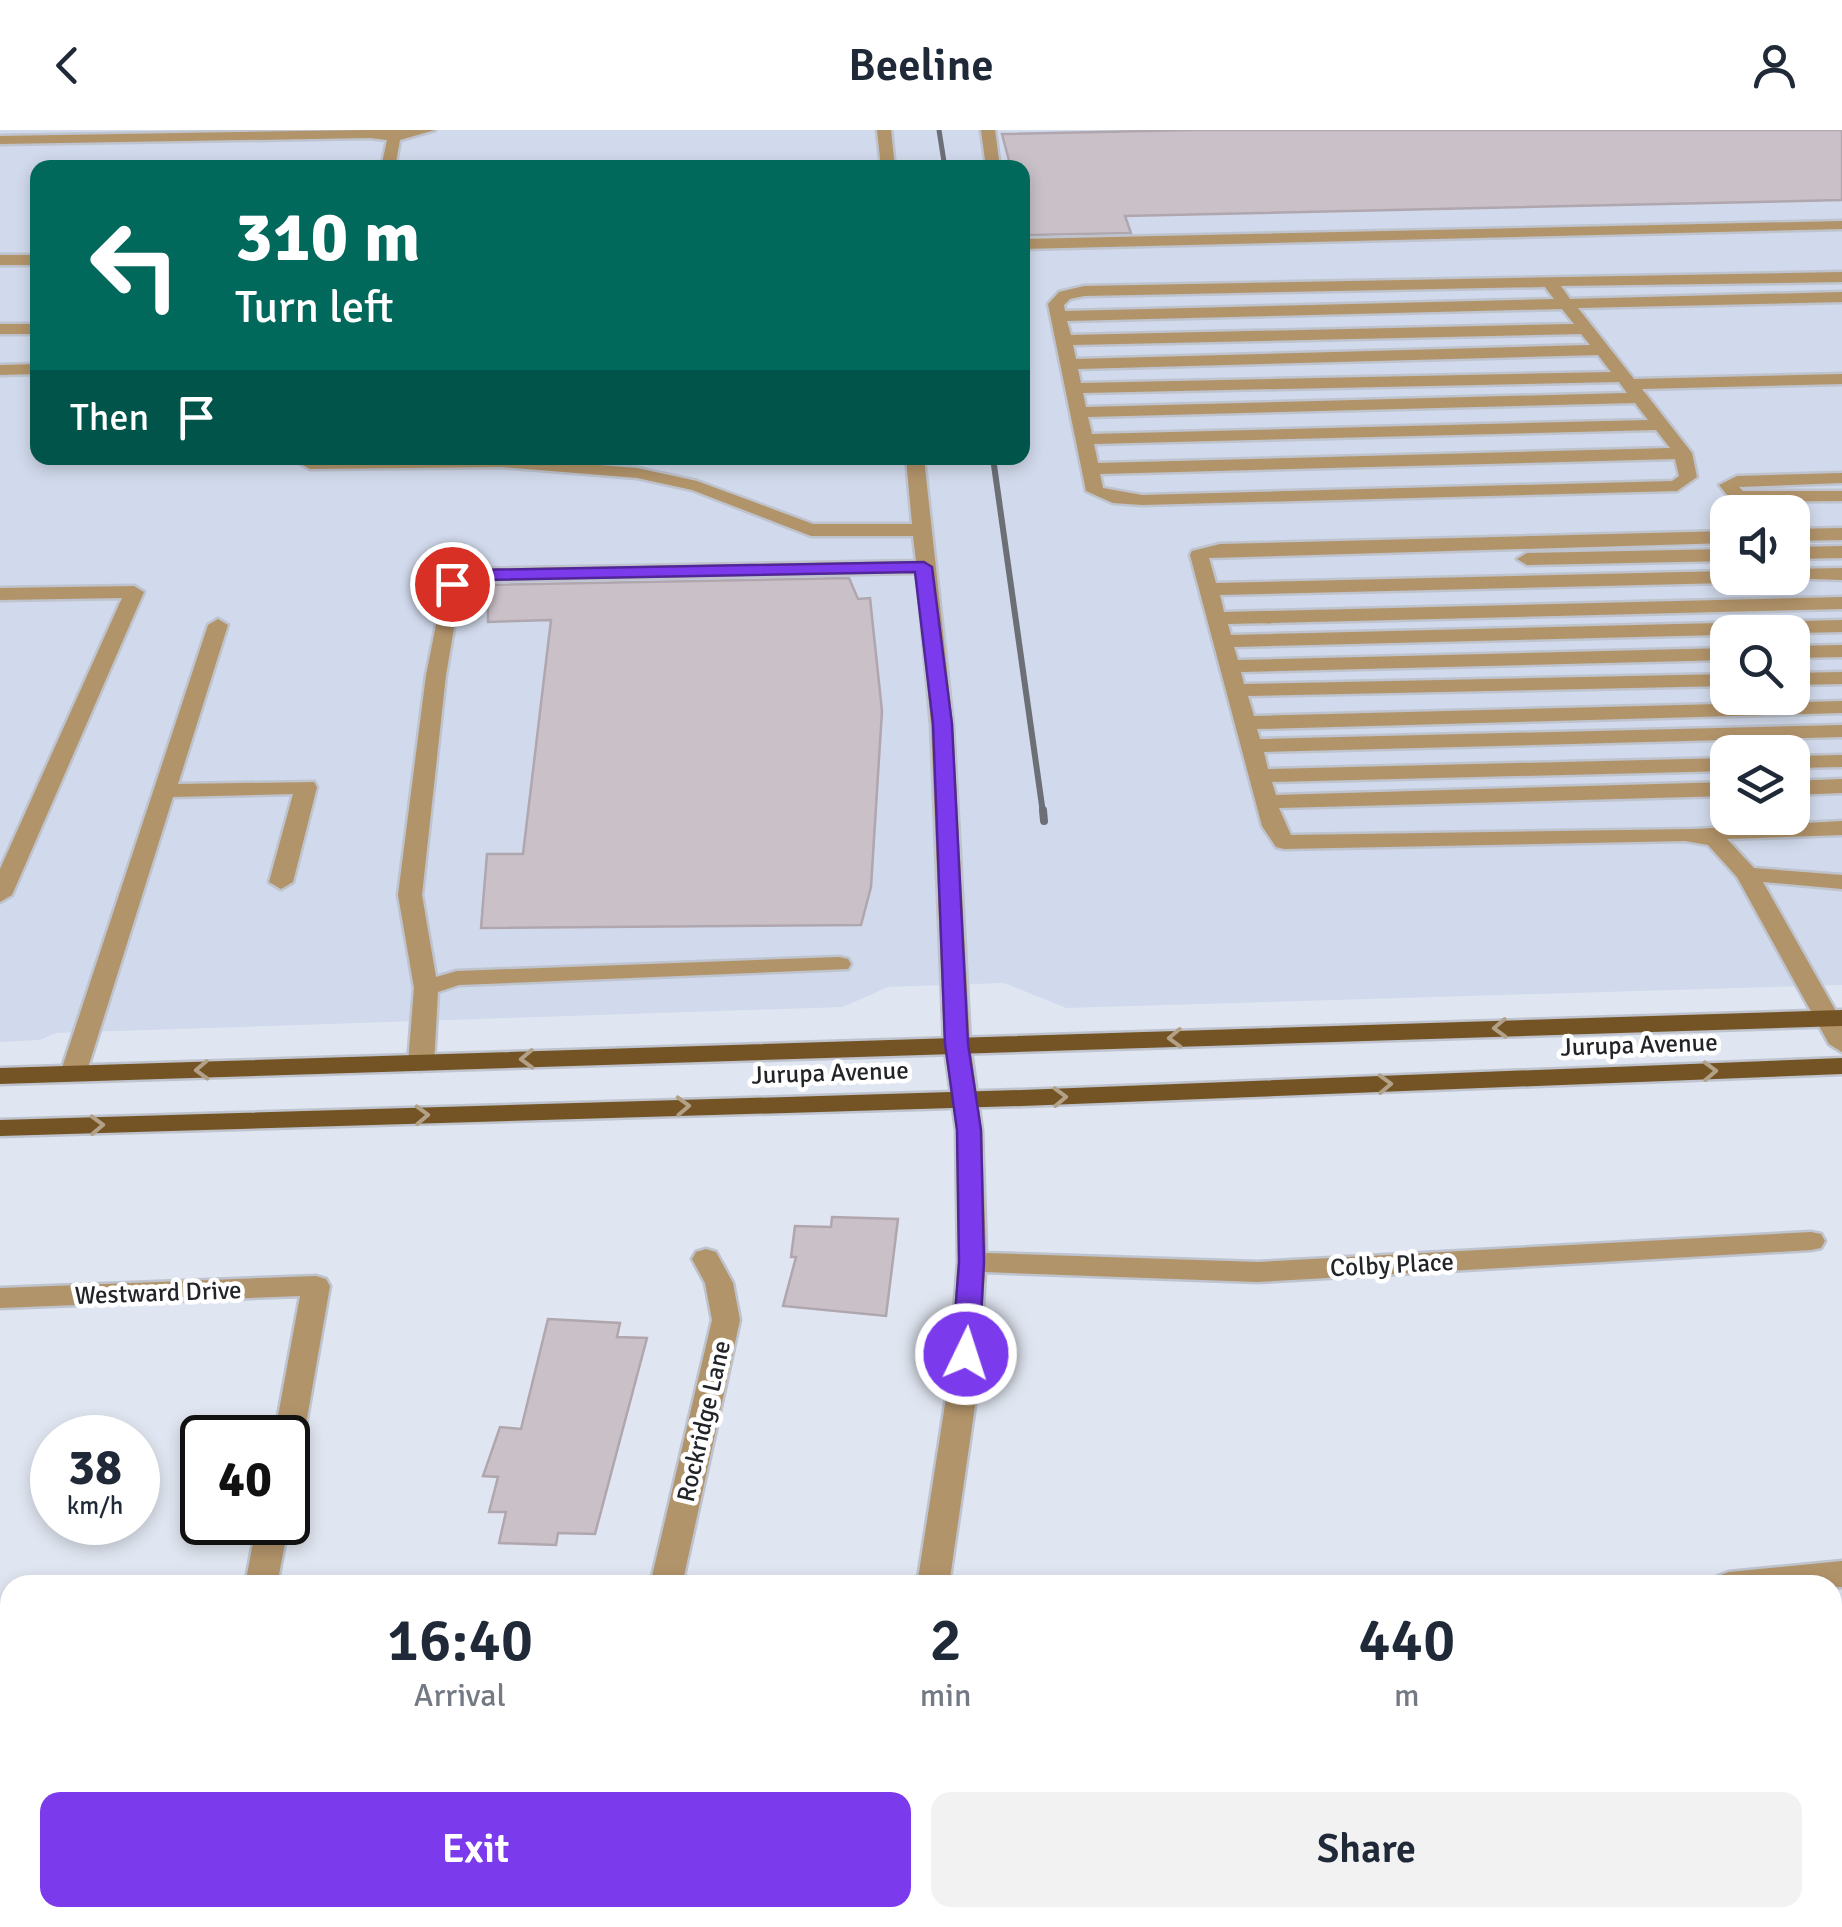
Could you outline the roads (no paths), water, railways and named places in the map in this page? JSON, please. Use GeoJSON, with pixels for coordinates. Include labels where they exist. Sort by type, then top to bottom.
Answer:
{"type":"FeatureCollection","features":[{"type":"Feature","properties":{"kind":"main road","name":"Jurupa Avenue"},"geometry":{"type":"LineString","coordinates":[[0,1076],[1835,1018]]}},
{"type":"Feature","properties":{"kind":"main road","name":"Jurupa Avenue"},"geometry":{"type":"LineString","coordinates":[[0,1128],[1842,1066]]}},
{"type":"Feature","properties":{"kind":"street"},"geometry":{"type":"LineString","coordinates":[[0,140],[394,137],[428,130]]}},
{"type":"Feature","properties":{"kind":"street"},"geometry":{"type":"LineString","coordinates":[[884,130],[887,160]]}},
{"type":"Feature","properties":{"kind":"street"},"geometry":{"type":"LineString","coordinates":[[988,130],[992,160]]}},
{"type":"Feature","properties":{"kind":"street"},"geometry":{"type":"LineString","coordinates":[[390,160],[394,137]]}},
{"type":"Feature","properties":{"kind":"street"},"geometry":{"type":"LineString","coordinates":[[1030,244],[1842,225]]}},
{"type":"Feature","properties":{"kind":"street"},"geometry":{"type":"LineString","coordinates":[[0,260],[30,260]]}},
{"type":"Feature","properties":{"kind":"street"},"geometry":{"type":"LineString","coordinates":[[1549,282],[1684,453],[1688,477],[1677,486],[1119,500],[1095,491],[1056,304],[1064,295],[1084,291],[1842,276]]}},
{"type":"Feature","properties":{"kind":"street"},"geometry":{"type":"LineString","coordinates":[[1058,316],[1842,297]]}},
{"type":"Feature","properties":{"kind":"street"},"geometry":{"type":"LineString","coordinates":[[1063,340],[1587,328]]}},
{"type":"Feature","properties":{"kind":"street"},"geometry":{"type":"LineString","coordinates":[[0,329],[30,329]]}},
{"type":"Feature","properties":{"kind":"street"},"geometry":{"type":"LineString","coordinates":[[1068,364],[1604,350]]}},
{"type":"Feature","properties":{"kind":"street"},"geometry":{"type":"LineString","coordinates":[[0,370],[30,369]]}},
{"type":"Feature","properties":{"kind":"street"},"geometry":{"type":"LineString","coordinates":[[1079,412],[1842,379]]}},
{"type":"Feature","properties":{"kind":"street"},"geometry":{"type":"LineString","coordinates":[[1074,388],[1634,386]]}},
{"type":"Feature","properties":{"kind":"street"},"geometry":{"type":"LineString","coordinates":[[1084,439],[1662,425]]}},
{"type":"Feature","properties":{"kind":"street"},"geometry":{"type":"LineString","coordinates":[[1091,469],[1684,453]]}},
{"type":"Feature","properties":{"kind":"street"},"geometry":{"type":"LineString","coordinates":[[539,465],[637,473],[697,486],[811,530],[922,530]]}},
{"type":"Feature","properties":{"kind":"street"},"geometry":{"type":"LineString","coordinates":[[916,465],[942,724],[957,1044],[969,1130],[972,1262],[963,1385],[934,1575]]}},
{"type":"Feature","properties":{"kind":"street"},"geometry":{"type":"LineString","coordinates":[[1842,478],[1737,481],[1728,486],[1738,498],[1842,496]]}},
{"type":"Feature","properties":{"kind":"street"},"geometry":{"type":"LineString","coordinates":[[1810,535],[1842,534]]}},
{"type":"Feature","properties":{"kind":"street"},"geometry":{"type":"LineString","coordinates":[[1710,537],[1220,550],[1198,556],[1273,826],[1284,842],[1842,828]]}},
{"type":"Feature","properties":{"kind":"street"},"geometry":{"type":"LineString","coordinates":[[1810,553],[1842,552]]}},
{"type":"Feature","properties":{"kind":"street"},"geometry":{"type":"LineString","coordinates":[[1202,567],[1710,555]]}},
{"type":"Feature","properties":{"kind":"street"},"geometry":{"type":"LineString","coordinates":[[421,1064],[426,988],[410,896],[436,675],[452,584],[474,575],[924,567]]}},
{"type":"Feature","properties":{"kind":"street"},"geometry":{"type":"LineString","coordinates":[[1810,575],[1842,574]]}},
{"type":"Feature","properties":{"kind":"street"},"geometry":{"type":"LineString","coordinates":[[1208,589],[1710,576]]}},
{"type":"Feature","properties":{"kind":"street"},"geometry":{"type":"LineString","coordinates":[[0,594],[134,592],[0,894]]}},
{"type":"Feature","properties":{"kind":"street"},"geometry":{"type":"LineString","coordinates":[[1216,618],[1842,603]]}},
{"type":"Feature","properties":{"kind":"street"},"geometry":{"type":"LineString","coordinates":[[73,1074],[218,625]]}},
{"type":"Feature","properties":{"kind":"street"},"geometry":{"type":"LineString","coordinates":[[1222,642],[1842,626]]}},
{"type":"Feature","properties":{"kind":"street"},"geometry":{"type":"LineString","coordinates":[[1810,652],[1842,651]]}},
{"type":"Feature","properties":{"kind":"street"},"geometry":{"type":"LineString","coordinates":[[1229,666],[1710,654]]}},
{"type":"Feature","properties":{"kind":"street"},"geometry":{"type":"LineString","coordinates":[[1810,679],[1842,678]]}},
{"type":"Feature","properties":{"kind":"street"},"geometry":{"type":"LineString","coordinates":[[1236,690],[1710,680]]}},
{"type":"Feature","properties":{"kind":"street"},"geometry":{"type":"LineString","coordinates":[[1245,723],[1842,708]]}},
{"type":"Feature","properties":{"kind":"street"},"geometry":{"type":"LineString","coordinates":[[1251,746],[1842,731]]}},
{"type":"Feature","properties":{"kind":"street"},"geometry":{"type":"LineString","coordinates":[[1810,762],[1842,761]]}},
{"type":"Feature","properties":{"kind":"street"},"geometry":{"type":"LineString","coordinates":[[1260,776],[1710,764]]}},
{"type":"Feature","properties":{"kind":"street"},"geometry":{"type":"LineString","coordinates":[[1810,787],[1842,786]]}},
{"type":"Feature","properties":{"kind":"street"},"geometry":{"type":"LineString","coordinates":[[166,790],[306,787],[282,882]]}},
{"type":"Feature","properties":{"kind":"street"},"geometry":{"type":"LineString","coordinates":[[1266,802],[1710,790]]}},
{"type":"Feature","properties":{"kind":"street"},"geometry":{"type":"LineString","coordinates":[[1685,834],[1716,840],[1747,874],[1835,1018],[1842,1044]]}},
{"type":"Feature","properties":{"kind":"street"},"geometry":{"type":"LineString","coordinates":[[1747,874],[1842,882]]}},
{"type":"Feature","properties":{"kind":"street"},"geometry":{"type":"LineString","coordinates":[[426,988],[457,978],[839,964]]}},
{"type":"Feature","properties":{"kind":"street","name":"Colby Place"},"geometry":{"type":"LineString","coordinates":[[972,1262],[1232,1272],[1811,1241]]}},
{"type":"Feature","properties":{"kind":"street","name":"Rockridge Lane"},"geometry":{"type":"LineString","coordinates":[[668,1575],[726,1320],[719,1283],[706,1258]]}},
{"type":"Feature","properties":{"kind":"street","name":"Westward Drive"},"geometry":{"type":"LineString","coordinates":[[0,1298],[316,1286],[293,1415]]}},
{"type":"Feature","properties":{"kind":"street"},"geometry":{"type":"LineString","coordinates":[[263,1575],[269,1545]]}},
{"type":"Feature","properties":{"kind":"railway"},"geometry":{"type":"LineString","coordinates":[[939,130],[944,160]]}},
{"type":"Feature","properties":{"kind":"railway"},"geometry":{"type":"LineString","coordinates":[[994,465],[1043,813]]}},
{"type":"Feature","properties":{"kind":"railway"},"geometry":{"type":"LineString","coordinates":[[1043,810],[1044,821]]}}]}
